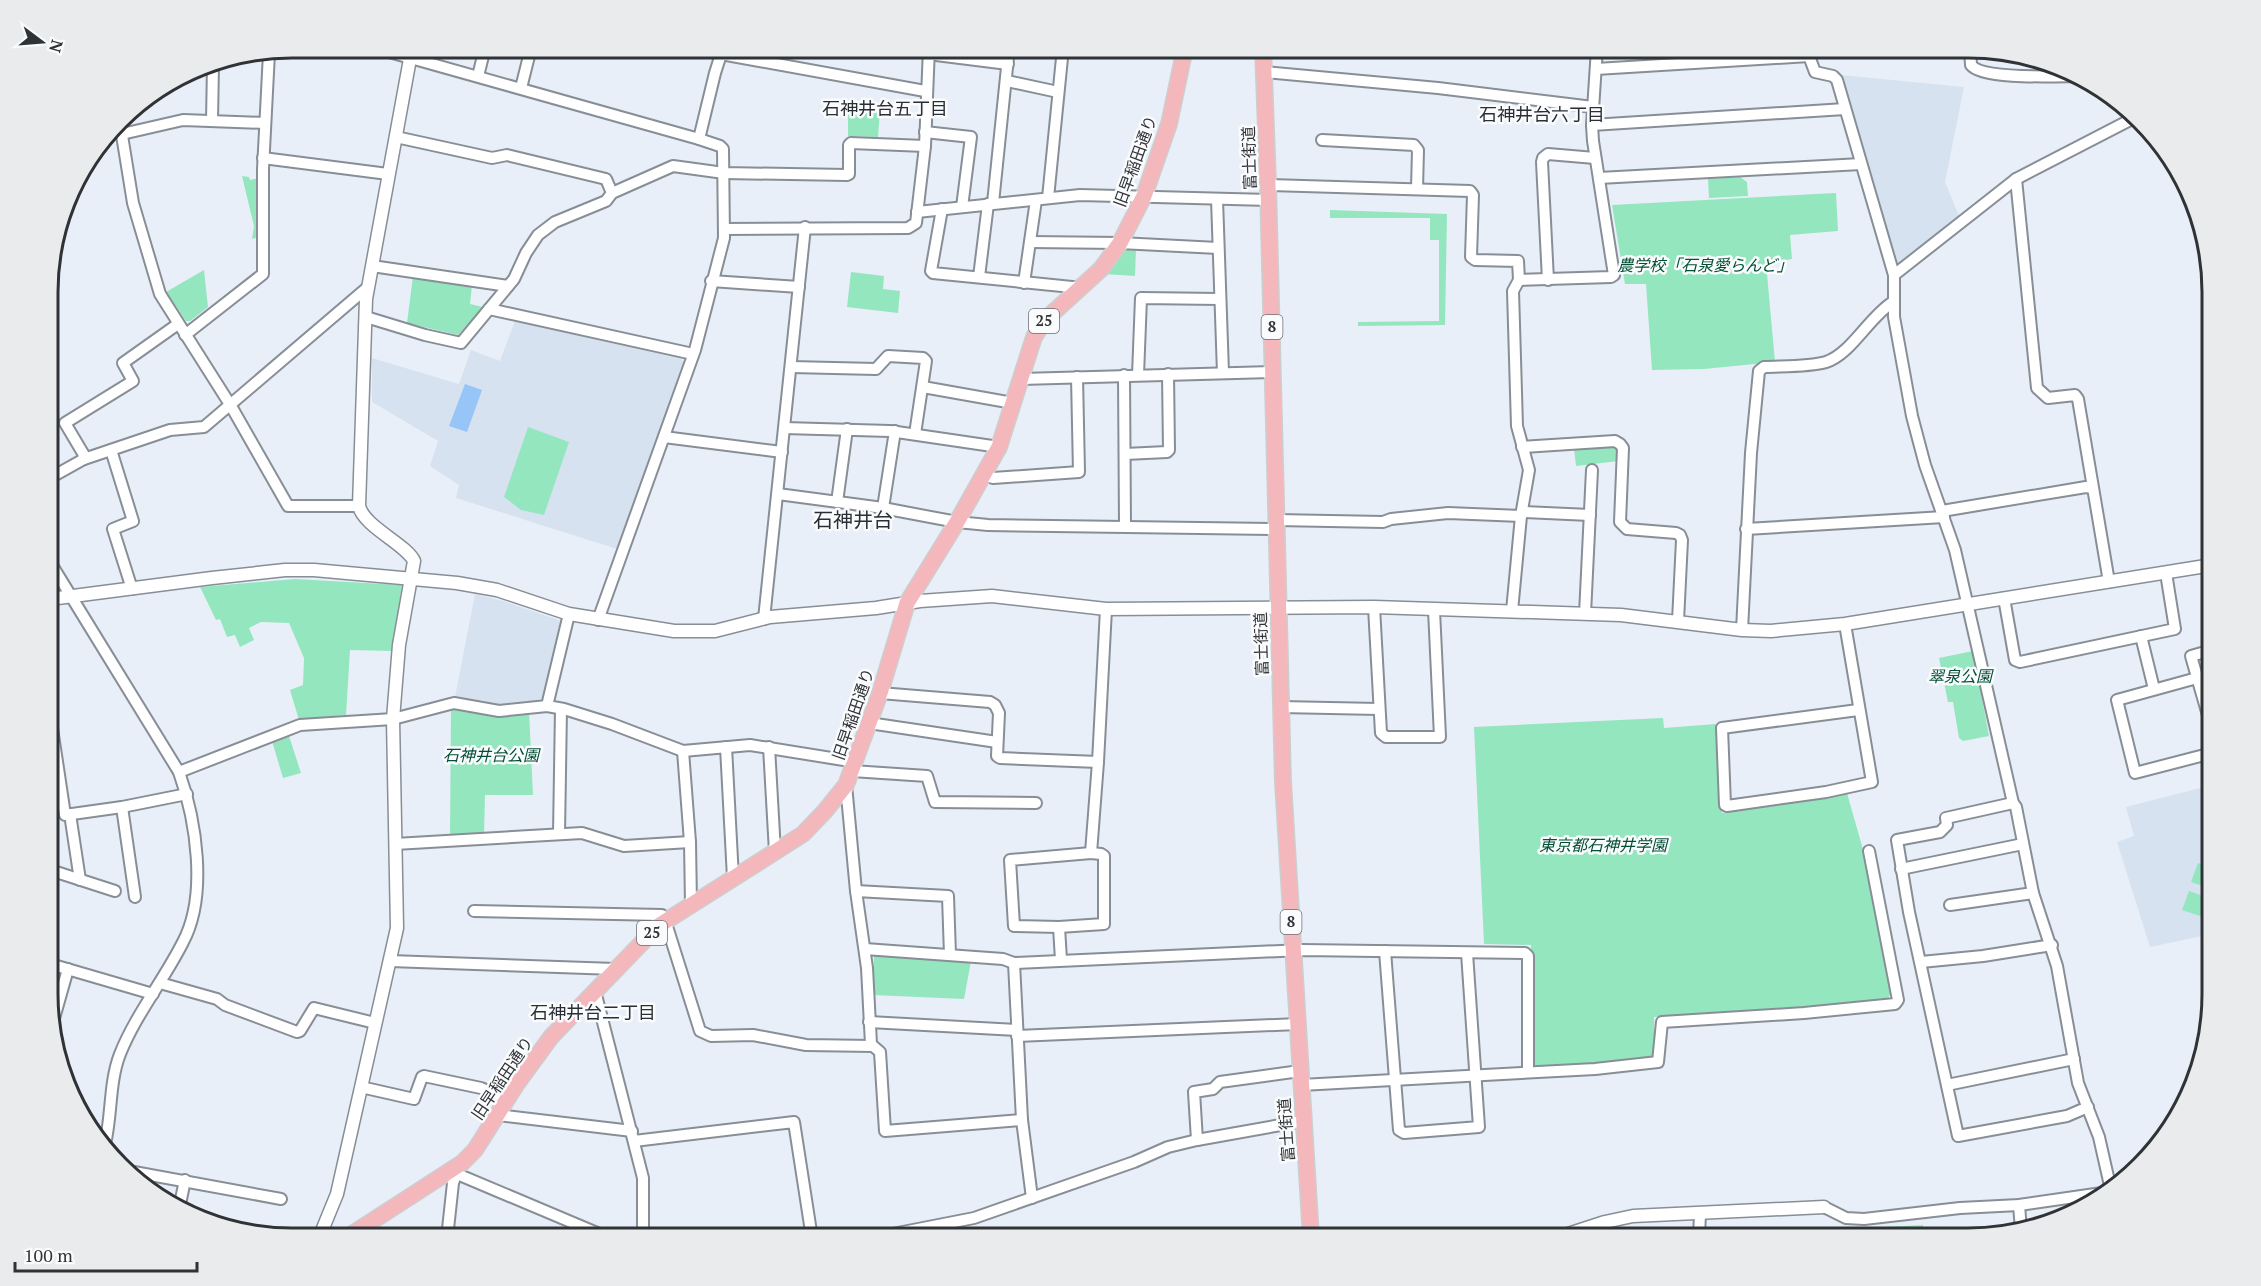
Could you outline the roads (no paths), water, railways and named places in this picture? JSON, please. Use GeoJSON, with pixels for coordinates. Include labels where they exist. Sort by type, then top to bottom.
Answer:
{"type":"FeatureCollection","features":[{"type":"Feature","properties":{"kind":"main road","name":"旧早稲田通り"},"geometry":{"type":"LineString","coordinates":[[362,1228],[453,1173],[475,1150],[507,1099],[551,1038],[615,969],[665,921],[802,834],[825,811],[851,773],[880,693],[907,603],[985,475],[999,447],[1034,337],[1045,320],[1101,269],[1120,243],[1144,196],[1169,124],[1183,58]]}},
{"type":"Feature","properties":{"kind":"main road","name":"富士街道"},"geometry":{"type":"LineString","coordinates":[[1263,58],[1269,200],[1280,707],[1287,861],[1310,1228]]}},
{"type":"Feature","properties":{"kind":"street"},"geometry":{"type":"LineString","coordinates":[[323,1228],[337,1194],[397,928],[393,718],[399,645],[413,578],[414,561],[411,554],[381,533],[361,512],[359,506],[368,287],[410,58]]}},
{"type":"Feature","properties":{"kind":"street"},"geometry":{"type":"LineString","coordinates":[[428,58],[478,76],[723,147],[724,238],[693,354],[598,620]]}},
{"type":"Feature","properties":{"kind":"street"},"geometry":{"type":"LineString","coordinates":[[478,76],[482,58]]}},
{"type":"Feature","properties":{"kind":"street"},"geometry":{"type":"LineString","coordinates":[[521,88],[528,58]]}},
{"type":"Feature","properties":{"kind":"street"},"geometry":{"type":"LineString","coordinates":[[699,139],[720,58]]}},
{"type":"Feature","properties":{"kind":"street"},"geometry":{"type":"LineString","coordinates":[[758,58],[925,91]]}},
{"type":"Feature","properties":{"kind":"street"},"geometry":{"type":"LineString","coordinates":[[724,228],[908,228],[916,223],[925,146],[927,58]]}},
{"type":"Feature","properties":{"kind":"street"},"geometry":{"type":"LineString","coordinates":[[971,58],[1008,64]]}},
{"type":"Feature","properties":{"kind":"street"},"geometry":{"type":"LineString","coordinates":[[979,277],[991,204],[1009,58]]}},
{"type":"Feature","properties":{"kind":"street"},"geometry":{"type":"LineString","coordinates":[[1048,198],[1062,58]]}},
{"type":"Feature","properties":{"kind":"street"},"geometry":{"type":"LineString","coordinates":[[1519,280],[1611,277],[1614,274],[1595,158],[1592,125],[1597,58]]}},
{"type":"Feature","properties":{"kind":"street"},"geometry":{"type":"LineString","coordinates":[[1596,69],[1733,58]]}},
{"type":"Feature","properties":{"kind":"street"},"geometry":{"type":"LineString","coordinates":[[1809,58],[1815,72],[1836,78],[1894,275],[1893,302],[1914,426],[1955,550],[2016,807],[2033,893],[2052,945],[2078,1083],[2099,1137],[2108,1181]]}},
{"type":"Feature","properties":{"kind":"street"},"geometry":{"type":"LineString","coordinates":[[1971,58],[1971,65],[1979,71],[2001,75],[2057,76]]}},
{"type":"Feature","properties":{"kind":"street"},"geometry":{"type":"LineString","coordinates":[[185,335],[263,274],[263,158],[269,60]]}},
{"type":"Feature","properties":{"kind":"street"},"geometry":{"type":"LineString","coordinates":[[212,121],[213,72]]}},
{"type":"Feature","properties":{"kind":"street"},"geometry":{"type":"LineString","coordinates":[[1264,72],[1438,88],[1593,107]]}},
{"type":"Feature","properties":{"kind":"street"},"geometry":{"type":"LineString","coordinates":[[1007,81],[1058,92]]}},
{"type":"Feature","properties":{"kind":"street"},"geometry":{"type":"LineString","coordinates":[[1592,125],[1845,109]]}},
{"type":"Feature","properties":{"kind":"street"},"geometry":{"type":"LineString","coordinates":[[127,127],[183,120],[265,123]]}},
{"type":"Feature","properties":{"kind":"street"},"geometry":{"type":"LineString","coordinates":[[1894,275],[2016,179],[2128,121]]}},
{"type":"Feature","properties":{"kind":"street"},"geometry":{"type":"LineString","coordinates":[[925,132],[971,137],[962,207]]}},
{"type":"Feature","properties":{"kind":"street"},"geometry":{"type":"LineString","coordinates":[[122,133],[133,203],[160,294],[231,406],[288,506],[359,506]]}},
{"type":"Feature","properties":{"kind":"street"},"geometry":{"type":"LineString","coordinates":[[396,137],[492,158],[507,154],[606,179],[612,193]]}},
{"type":"Feature","properties":{"kind":"street"},"geometry":{"type":"LineString","coordinates":[[1322,140],[1414,145],[1418,150],[1417,189]]}},
{"type":"Feature","properties":{"kind":"street"},"geometry":{"type":"LineString","coordinates":[[366,317],[461,343],[508,286],[538,235],[555,222],[606,201],[612,193],[673,166],[724,173],[847,175],[849,174],[849,145],[851,143],[925,146]]}},
{"type":"Feature","properties":{"kind":"street"},"geometry":{"type":"LineString","coordinates":[[1548,280],[1543,158],[1548,154],[1595,158]]}},
{"type":"Feature","properties":{"kind":"street"},"geometry":{"type":"LineString","coordinates":[[263,158],[388,174]]}},
{"type":"Feature","properties":{"kind":"street"},"geometry":{"type":"LineString","coordinates":[[1599,178],[1861,164]]}},
{"type":"Feature","properties":{"kind":"street"},"geometry":{"type":"LineString","coordinates":[[2016,179],[2037,388],[2048,398],[2077,396],[2109,582]]}},
{"type":"Feature","properties":{"kind":"street"},"geometry":{"type":"LineString","coordinates":[[1268,185],[1473,192],[1471,257],[1475,260],[1518,261],[1519,280],[1513,291],[1514,375],[1517,426],[1529,470],[1512,611]]}},
{"type":"Feature","properties":{"kind":"street"},"geometry":{"type":"LineString","coordinates":[[917,212],[1080,195],[1269,200]]}},
{"type":"Feature","properties":{"kind":"street"},"geometry":{"type":"LineString","coordinates":[[1217,199],[1223,374]]}},
{"type":"Feature","properties":{"kind":"street"},"geometry":{"type":"LineString","coordinates":[[1024,284],[1036,200]]}},
{"type":"Feature","properties":{"kind":"street"},"geometry":{"type":"LineString","coordinates":[[942,209],[932,272],[1024,284],[1082,288]]}},
{"type":"Feature","properties":{"kind":"street"},"geometry":{"type":"LineString","coordinates":[[764,619],[805,227]]}},
{"type":"Feature","properties":{"kind":"street"},"geometry":{"type":"LineString","coordinates":[[1030,242],[1120,243],[1218,248]]}},
{"type":"Feature","properties":{"kind":"street"},"geometry":{"type":"LineString","coordinates":[[372,266],[508,286]]}},
{"type":"Feature","properties":{"kind":"street"},"geometry":{"type":"LineString","coordinates":[[711,281],[799,287]]}},
{"type":"Feature","properties":{"kind":"street"},"geometry":{"type":"LineString","coordinates":[[58,474],[84,459],[170,430],[204,427],[368,287]]}},
{"type":"Feature","properties":{"kind":"street"},"geometry":{"type":"LineString","coordinates":[[1138,375],[1140,298],[1219,299]]}},
{"type":"Feature","properties":{"kind":"street"},"geometry":{"type":"LineString","coordinates":[[1742,630],[1750,453],[1759,371],[1764,367],[1827,362],[1842,352],[1882,309],[1893,302]]}},
{"type":"Feature","properties":{"kind":"street"},"geometry":{"type":"LineString","coordinates":[[489,309],[693,354]]}},
{"type":"Feature","properties":{"kind":"street"},"geometry":{"type":"LineString","coordinates":[[84,459],[84,455],[65,423],[133,381],[123,363],[178,324]]}},
{"type":"Feature","properties":{"kind":"street"},"geometry":{"type":"LineString","coordinates":[[791,367],[876,369],[888,356],[923,358],[926,361],[915,434]]}},
{"type":"Feature","properties":{"kind":"street"},"geometry":{"type":"LineString","coordinates":[[1021,379],[1272,372]]}},
{"type":"Feature","properties":{"kind":"street"},"geometry":{"type":"LineString","coordinates":[[1125,454],[1168,451],[1168,374]]}},
{"type":"Feature","properties":{"kind":"street"},"geometry":{"type":"LineString","coordinates":[[1124,375],[1125,526]]}},
{"type":"Feature","properties":{"kind":"street"},"geometry":{"type":"LineString","coordinates":[[985,475],[993,478],[1080,472],[1077,377]]}},
{"type":"Feature","properties":{"kind":"street"},"geometry":{"type":"LineString","coordinates":[[923,387],[1013,403]]}},
{"type":"Feature","properties":{"kind":"street"},"geometry":{"type":"LineString","coordinates":[[784,428],[896,431],[999,447]]}},
{"type":"Feature","properties":{"kind":"street"},"geometry":{"type":"LineString","coordinates":[[837,502],[847,429]]}},
{"type":"Feature","properties":{"kind":"street"},"geometry":{"type":"LineString","coordinates":[[883,508],[896,431]]}},
{"type":"Feature","properties":{"kind":"street"},"geometry":{"type":"LineString","coordinates":[[664,437],[782,452]]}},
{"type":"Feature","properties":{"kind":"street"},"geometry":{"type":"LineString","coordinates":[[1522,447],[1616,441],[1620,444],[1623,448],[1620,522],[1627,529],[1676,533],[1682,540],[1678,621]]}},
{"type":"Feature","properties":{"kind":"street"},"geometry":{"type":"LineString","coordinates":[[111,450],[133,521],[113,529],[132,589]]}},
{"type":"Feature","properties":{"kind":"street"},"geometry":{"type":"LineString","coordinates":[[1585,614],[1592,470]]}},
{"type":"Feature","properties":{"kind":"street"},"geometry":{"type":"LineString","coordinates":[[1746,529],[1943,514],[2086,487],[2092,488]]}},
{"type":"Feature","properties":{"kind":"street"},"geometry":{"type":"LineString","coordinates":[[778,494],[988,525],[1276,525],[1383,522],[1391,519],[1448,513],[1590,515]]}},
{"type":"Feature","properties":{"kind":"street"},"geometry":{"type":"LineString","coordinates":[[58,597],[285,570],[315,570],[413,578],[497,590],[569,614],[667,630],[715,631],[764,619],[992,596],[1106,609],[1374,607],[1622,615],[1742,630],[1771,631],[1845,624],[2202,567]]}},
{"type":"Feature","properties":{"kind":"street"},"geometry":{"type":"LineString","coordinates":[[2004,598],[2015,660],[2019,662],[2175,629],[2166,573]]}},
{"type":"Feature","properties":{"kind":"street"},"geometry":{"type":"LineString","coordinates":[[58,575],[178,772],[187,794],[196,863],[195,910],[184,940],[119,1056],[106,1135]]}},
{"type":"Feature","properties":{"kind":"street"},"geometry":{"type":"LineString","coordinates":[[1374,607],[1379,709],[1383,736],[1440,737],[1434,610]]}},
{"type":"Feature","properties":{"kind":"street"},"geometry":{"type":"LineString","coordinates":[[1091,854],[1106,609]]}},
{"type":"Feature","properties":{"kind":"street"},"geometry":{"type":"LineString","coordinates":[[547,706],[569,614]]}},
{"type":"Feature","properties":{"kind":"street"},"geometry":{"type":"LineString","coordinates":[[1845,624],[1871,783],[1826,792],[1725,805],[1722,728],[1858,710]]}},
{"type":"Feature","properties":{"kind":"street"},"geometry":{"type":"LineString","coordinates":[[2140,636],[2154,689]]}},
{"type":"Feature","properties":{"kind":"street"},"geometry":{"type":"LineString","coordinates":[[2202,653],[2191,656],[2202,695]]}},
{"type":"Feature","properties":{"kind":"street"},"geometry":{"type":"LineString","coordinates":[[2197,678],[2116,700],[2135,773],[2202,756]]}},
{"type":"Feature","properties":{"kind":"street"},"geometry":{"type":"LineString","coordinates":[[880,693],[990,702],[998,707],[997,756],[1000,758],[1098,762]]}},
{"type":"Feature","properties":{"kind":"street"},"geometry":{"type":"LineString","coordinates":[[178,772],[300,725],[393,718],[454,703],[499,711],[547,706],[612,724],[683,751],[750,745],[770,747],[851,773],[927,776],[935,802],[1036,804]]}},
{"type":"Feature","properties":{"kind":"street"},"geometry":{"type":"LineString","coordinates":[[1280,707],[1379,709]]}},
{"type":"Feature","properties":{"kind":"street"},"geometry":{"type":"LineString","coordinates":[[559,834],[561,709]]}},
{"type":"Feature","properties":{"kind":"street"},"geometry":{"type":"LineString","coordinates":[[869,723],[997,742]]}},
{"type":"Feature","properties":{"kind":"street"},"geometry":{"type":"LineString","coordinates":[[726,747],[733,878]]}},
{"type":"Feature","properties":{"kind":"street"},"geometry":{"type":"LineString","coordinates":[[770,747],[775,852]]}},
{"type":"Feature","properties":{"kind":"street"},"geometry":{"type":"LineString","coordinates":[[683,751],[690,842],[691,905]]}},
{"type":"Feature","properties":{"kind":"street"},"geometry":{"type":"LineString","coordinates":[[58,769],[65,815],[187,794]]}},
{"type":"Feature","properties":{"kind":"street"},"geometry":{"type":"LineString","coordinates":[[851,773],[856,891],[865,949],[871,1044],[880,1052],[885,1131],[1022,1120]]}},
{"type":"Feature","properties":{"kind":"street"},"geometry":{"type":"LineString","coordinates":[[2013,802],[1946,818],[1947,825],[1940,832],[1897,840],[1901,869],[1958,1136],[2067,1116],[2088,1107]]}},
{"type":"Feature","properties":{"kind":"street"},"geometry":{"type":"LineString","coordinates":[[122,807],[135,897]]}},
{"type":"Feature","properties":{"kind":"street"},"geometry":{"type":"LineString","coordinates":[[69,814],[80,880]]}},
{"type":"Feature","properties":{"kind":"street"},"geometry":{"type":"LineString","coordinates":[[395,844],[582,833],[624,846],[690,842]]}},
{"type":"Feature","properties":{"kind":"street"},"geometry":{"type":"LineString","coordinates":[[1901,869],[2023,844]]}},
{"type":"Feature","properties":{"kind":"street"},"geometry":{"type":"LineString","coordinates":[[1197,1140],[1194,1092],[1213,1089],[1220,1082],[1301,1078],[1394,1081],[1595,1069],[1658,1062],[1662,1022],[1804,1013],[1895,1004],[1898,1000],[1869,851]]}},
{"type":"Feature","properties":{"kind":"street"},"geometry":{"type":"LineString","coordinates":[[1101,854],[1104,856],[1105,922],[1103,925],[1059,927],[1014,927],[1010,860],[1101,854]]}},
{"type":"Feature","properties":{"kind":"street"},"geometry":{"type":"LineString","coordinates":[[58,875],[115,891]]}},
{"type":"Feature","properties":{"kind":"street"},"geometry":{"type":"LineString","coordinates":[[856,891],[948,896],[950,955]]}},
{"type":"Feature","properties":{"kind":"street"},"geometry":{"type":"LineString","coordinates":[[1950,905],[2033,893]]}},
{"type":"Feature","properties":{"kind":"street"},"geometry":{"type":"LineString","coordinates":[[474,911],[663,916],[701,1032],[711,1036],[753,1035],[806,1045],[869,1046],[871,1044]]}},
{"type":"Feature","properties":{"kind":"street"},"geometry":{"type":"LineString","coordinates":[[1059,927],[1061,960]]}},
{"type":"Feature","properties":{"kind":"street"},"geometry":{"type":"LineString","coordinates":[[1921,962],[1983,956],[2052,945]]}},
{"type":"Feature","properties":{"kind":"street"},"geometry":{"type":"LineString","coordinates":[[865,949],[1006,959],[1014,963],[1293,951],[1527,954],[1528,1072]]}},
{"type":"Feature","properties":{"kind":"street"},"geometry":{"type":"LineString","coordinates":[[1385,951],[1399,1130],[1404,1133],[1479,1127],[1467,953]]}},
{"type":"Feature","properties":{"kind":"street"},"geometry":{"type":"LineString","coordinates":[[390,961],[615,969]]}},
{"type":"Feature","properties":{"kind":"street"},"geometry":{"type":"LineString","coordinates":[[1014,963],[1022,1120],[1032,1198]]}},
{"type":"Feature","properties":{"kind":"street"},"geometry":{"type":"LineString","coordinates":[[58,966],[153,994]]}},
{"type":"Feature","properties":{"kind":"street"},"geometry":{"type":"LineString","coordinates":[[59,1002],[68,969]]}},
{"type":"Feature","properties":{"kind":"street"},"geometry":{"type":"LineString","coordinates":[[160,983],[217,999],[225,1005],[297,1032],[300,1031],[314,1008],[375,1023]]}},
{"type":"Feature","properties":{"kind":"street"},"geometry":{"type":"LineString","coordinates":[[595,991],[643,1178],[644,1228]]}},
{"type":"Feature","properties":{"kind":"street"},"geometry":{"type":"LineString","coordinates":[[869,1022],[1017,1033],[1298,1024]]}},
{"type":"Feature","properties":{"kind":"street"},"geometry":{"type":"LineString","coordinates":[[1947,1085],[2074,1059]]}},
{"type":"Feature","properties":{"kind":"street"},"geometry":{"type":"LineString","coordinates":[[361,1087],[414,1099],[424,1076],[481,1088],[507,1099]]}},
{"type":"Feature","properties":{"kind":"street"},"geometry":{"type":"LineString","coordinates":[[498,1115],[633,1136],[794,1122],[810,1228]]}},
{"type":"Feature","properties":{"kind":"street"},"geometry":{"type":"LineString","coordinates":[[923,1228],[974,1218],[1134,1162],[1168,1147],[1303,1121]]}},
{"type":"Feature","properties":{"kind":"street"},"geometry":{"type":"LineString","coordinates":[[143,1173],[281,1199]]}},
{"type":"Feature","properties":{"kind":"street"},"geometry":{"type":"LineString","coordinates":[[448,1228],[453,1173],[585,1228]]}},
{"type":"Feature","properties":{"kind":"street"},"geometry":{"type":"LineString","coordinates":[[181,1199],[185,1180]]}},
{"type":"Feature","properties":{"kind":"street"},"geometry":{"type":"LineString","coordinates":[[1587,1228],[1633,1216],[1824,1207],[1853,1220],[1960,1208],[2019,1205],[2089,1194]]}},
{"type":"Feature","properties":{"kind":"street"},"geometry":{"type":"LineString","coordinates":[[2019,1205],[2020,1222]]}},
{"type":"Feature","properties":{"kind":"street"},"geometry":{"type":"LineString","coordinates":[[1699,1228],[1700,1213]]}},
{"type":"Feature","properties":{"kind":"water"},"geometry":{"type":"Polygon","coordinates":[[[465,384],[482,390],[467,432],[449,426],[465,384]]]}},
{"type":"Feature","properties":{"kind":"district","name":"石神井台五丁目"},"geometry":{"type":"Point","coordinates":[885,109]}},
{"type":"Feature","properties":{"kind":"district","name":"石神井台六丁目"},"geometry":{"type":"Point","coordinates":[1542,115]}},
{"type":"Feature","properties":{"kind":"district","name":"石神井台"},"geometry":{"type":"Point","coordinates":[853,520]}},
{"type":"Feature","properties":{"kind":"district","name":"石神井台二丁目"},"geometry":{"type":"Point","coordinates":[593,1013]}},
{"type":"Feature","properties":{"kind":"park label","name":"農学校「石泉愛らんど」"},"geometry":{"type":"Point","coordinates":[1705,265]}},
{"type":"Feature","properties":{"kind":"park label","name":"翠泉公園"},"geometry":{"type":"Point","coordinates":[1960,676]}},
{"type":"Feature","properties":{"kind":"park label","name":"石神井台公園"},"geometry":{"type":"Point","coordinates":[491,755]}},
{"type":"Feature","properties":{"kind":"park label","name":"東京都石神井学園"},"geometry":{"type":"Point","coordinates":[1603,845]}}]}
